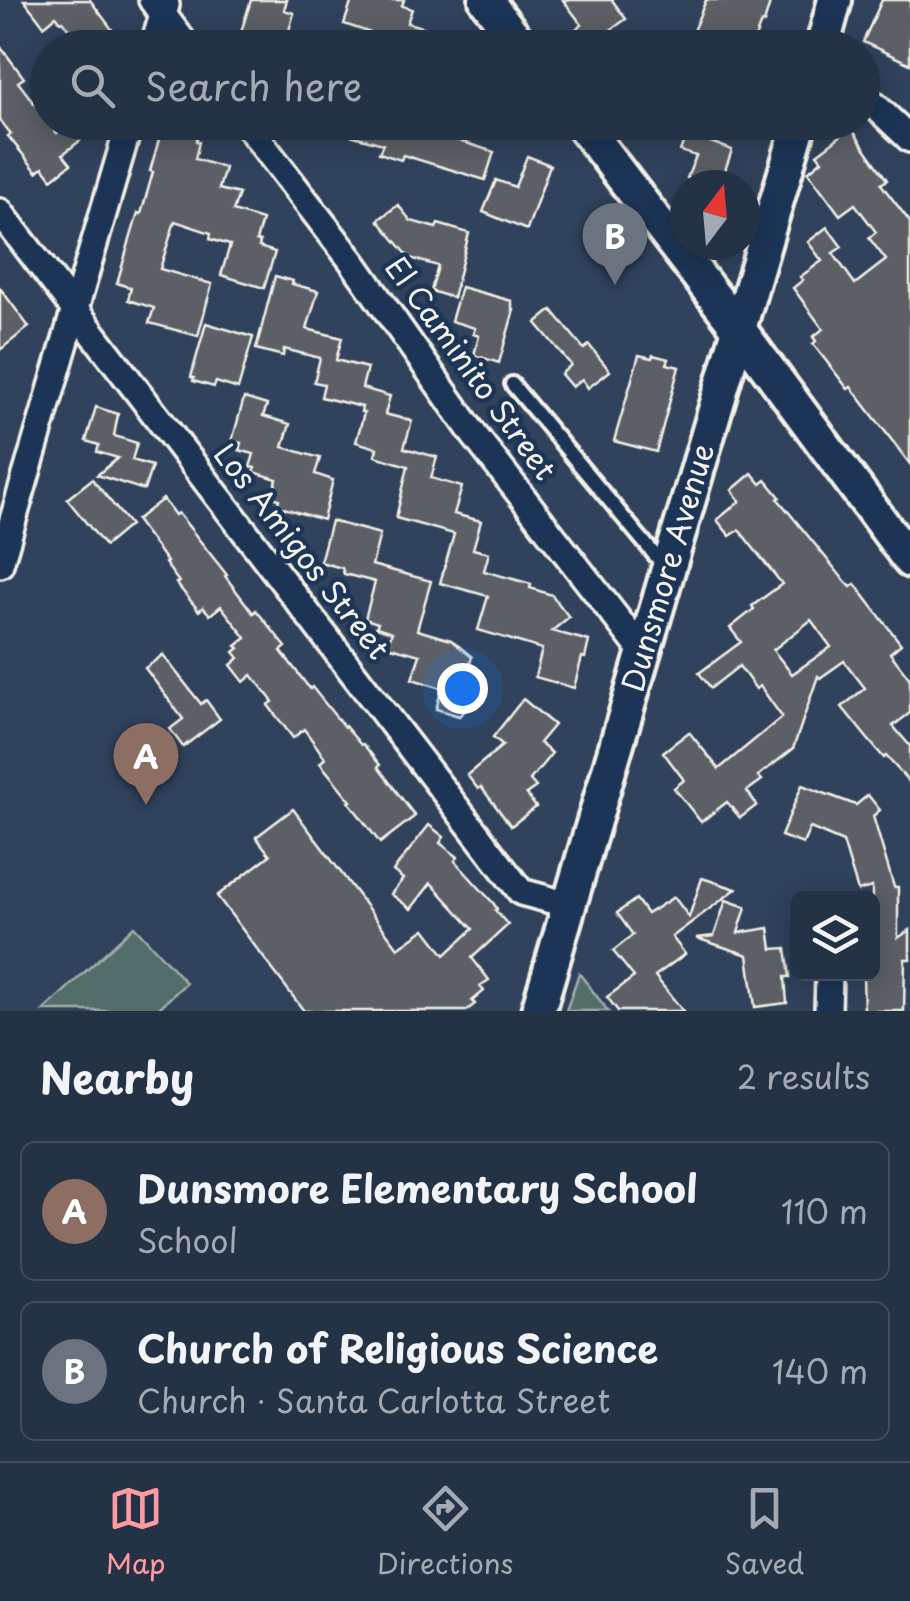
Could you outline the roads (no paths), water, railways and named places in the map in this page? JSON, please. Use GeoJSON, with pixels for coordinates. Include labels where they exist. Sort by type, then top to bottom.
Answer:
{"type":"FeatureCollection","features":[{"type":"Feature","properties":{"kind":"street"},"geometry":{"type":"LineString","coordinates":[[486,0],[509,30]]}},
{"type":"Feature","properties":{"kind":"street"},"geometry":{"type":"LineString","coordinates":[[827,30],[835,0]]}},
{"type":"Feature","properties":{"kind":"street"},"geometry":{"type":"LineString","coordinates":[[156,30],[160,5]]}},
{"type":"Feature","properties":{"kind":"street"},"geometry":{"type":"LineString","coordinates":[[160,5],[176,30]]}},
{"type":"Feature","properties":{"kind":"street"},"geometry":{"type":"LineString","coordinates":[[880,111],[910,140]]}},
{"type":"Feature","properties":{"kind":"street"},"geometry":{"type":"LineString","coordinates":[[0,564],[125,140]]}},
{"type":"Feature","properties":{"kind":"street","name":"El Caminito Street"},"geometry":{"type":"LineString","coordinates":[[259,140],[352,261],[475,436],[643,652]]}},
{"type":"Feature","properties":{"kind":"street"},"geometry":{"type":"LineString","coordinates":[[594,140],[739,328],[910,561]]}},
{"type":"Feature","properties":{"kind":"street","name":"Dunsmore Avenue"},"geometry":{"type":"LineString","coordinates":[[538,1011],[795,140]]}},
{"type":"Feature","properties":{"kind":"street","name":"Los Amigos Street"},"geometry":{"type":"LineString","coordinates":[[0,212],[521,892],[568,905]]}},
{"type":"Feature","properties":{"kind":"street"},"geometry":{"type":"LineString","coordinates":[[828,981],[828,1011]]}},
{"type":"Feature","properties":{"kind":"lane"},"geometry":{"type":"LineString","coordinates":[[512,384],[668,570]]}},
{"type":"Feature","properties":{"kind":"place","name":"Church of Religious Science"},"geometry":{"type":"Point","coordinates":[615,285]}},
{"type":"Feature","properties":{"kind":"place","name":"Dunsmore Elementary School"},"geometry":{"type":"Point","coordinates":[146,805]}}]}
